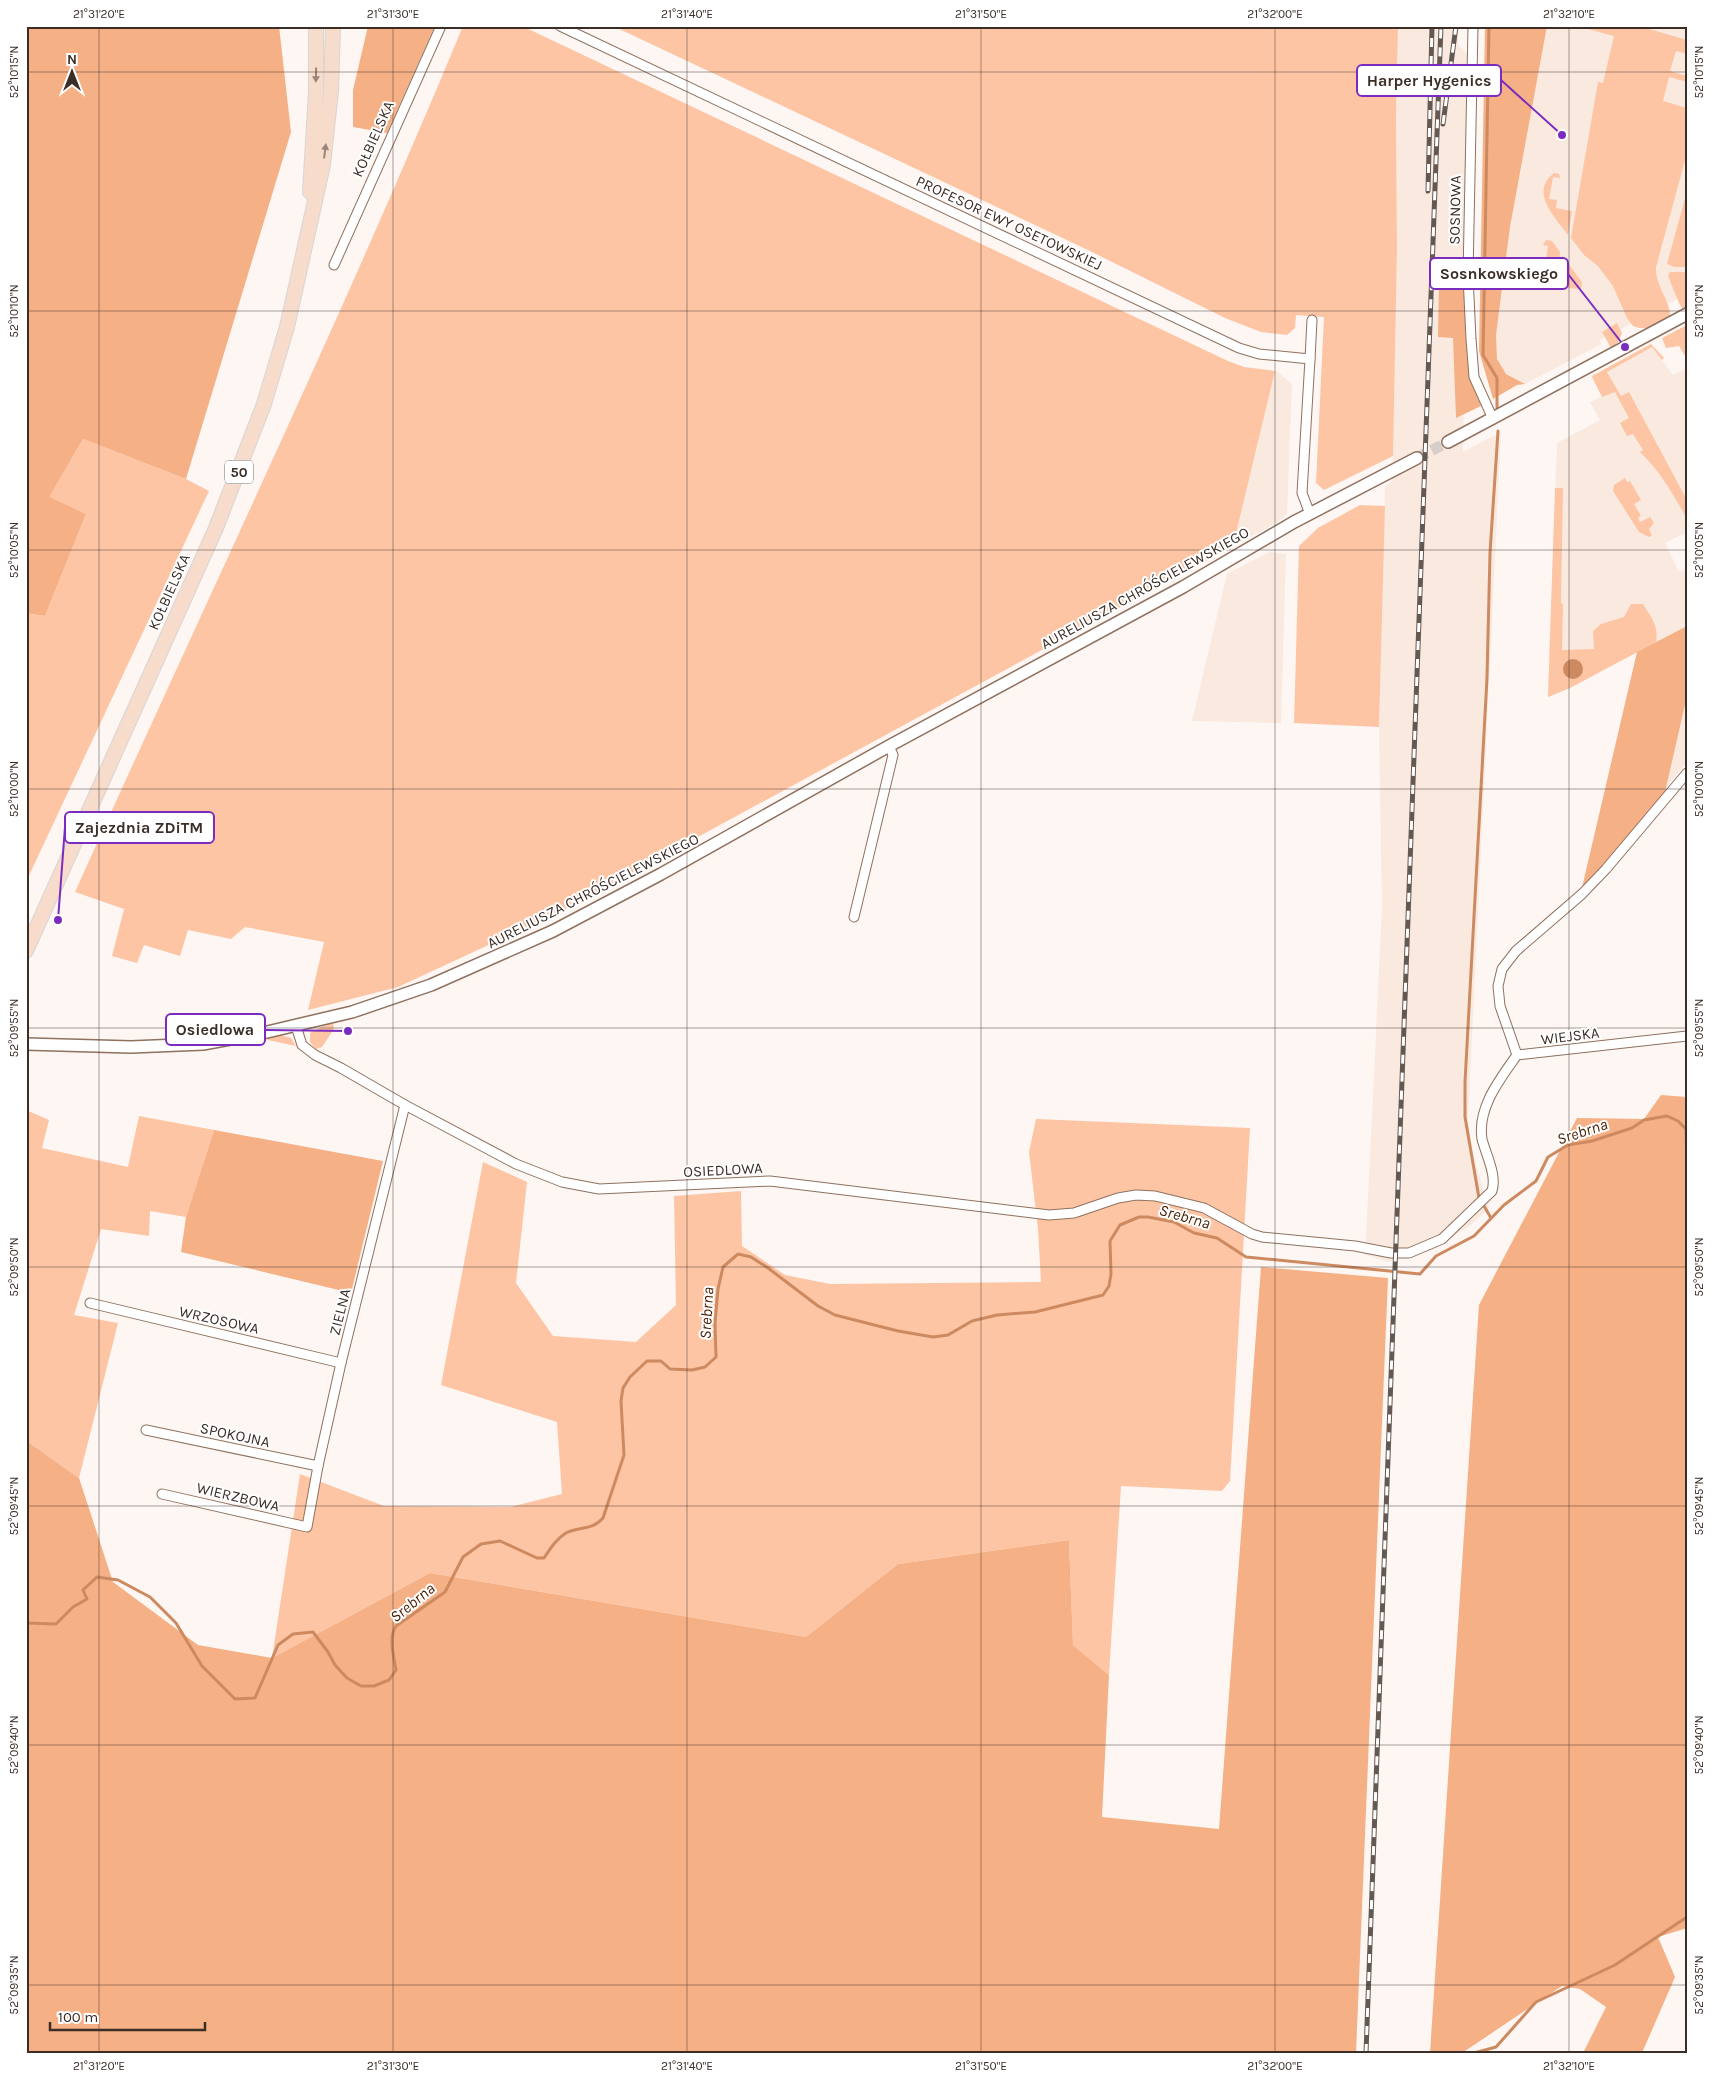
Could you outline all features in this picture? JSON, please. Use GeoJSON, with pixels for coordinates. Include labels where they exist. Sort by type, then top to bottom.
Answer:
{"type":"FeatureCollection","features":[{"type":"Feature","properties":{"kind":"main road","name":"50"},"geometry":{"type":"LineString","coordinates":[[307,233],[315,120],[316,26]]}},
{"type":"Feature","properties":{"kind":"main road","name":"50"},"geometry":{"type":"LineString","coordinates":[[307,233],[323,165],[331,91],[333,26]]}},
{"type":"Feature","properties":{"kind":"main road","name":"KOŁBIELSKA"},"geometry":{"type":"LineString","coordinates":[[26,951],[216,528],[246,454],[283,343],[297,286],[307,233]]}},
{"type":"Feature","properties":{"kind":"street","name":"KOŁBIELSKA"},"geometry":{"type":"LineString","coordinates":[[334,265],[441,26]]}},
{"type":"Feature","properties":{"kind":"street","name":"PROFESOR EWY OSETOWSKIEJ"},"geometry":{"type":"LineString","coordinates":[[560,26],[1238,348],[1260,354],[1310,359]]}},
{"type":"Feature","properties":{"kind":"street","name":"SOSNOWA"},"geometry":{"type":"LineString","coordinates":[[1473,26],[1468,276],[1471,339],[1474,377],[1493,419]]}},
{"type":"Feature","properties":{"kind":"street"},"geometry":{"type":"LineString","coordinates":[[1448,442],[1687,314]]}},
{"type":"Feature","properties":{"kind":"street"},"geometry":{"type":"LineString","coordinates":[[1310,514],[1302,493],[1312,320]]}},
{"type":"Feature","properties":{"kind":"street","name":"AURELIUSZA CHRÓŚCIELEWSKIEGO"},"geometry":{"type":"LineString","coordinates":[[26,1044],[131,1047],[177,1046],[242,1038],[367,1008],[432,985],[553,931],[662,874],[890,746],[1183,587],[1310,514],[1417,458]]}},
{"type":"Feature","properties":{"kind":"street"},"geometry":{"type":"LineString","coordinates":[[854,917],[893,755],[890,746]]}},
{"type":"Feature","properties":{"kind":"street"},"geometry":{"type":"LineString","coordinates":[[1517,1056],[1500,1006],[1498,986],[1502,969],[1516,951],[1582,894],[1606,869],[1687,773]]}},
{"type":"Feature","properties":{"kind":"street","name":"OSIEDLOWA"},"geometry":{"type":"LineString","coordinates":[[296,1026],[300,1041],[307,1050],[516,1164],[562,1182],[599,1189],[770,1181],[1048,1215],[1074,1213],[1118,1198],[1136,1195],[1155,1196],[1204,1208],[1252,1234],[1262,1237],[1355,1246],[1391,1253],[1409,1253],[1442,1239],[1492,1191],[1493,1180],[1482,1137],[1481,1122],[1485,1108],[1504,1074],[1517,1056]]}},
{"type":"Feature","properties":{"kind":"street","name":"WIEJSKA"},"geometry":{"type":"LineString","coordinates":[[1517,1056],[1687,1036]]}},
{"type":"Feature","properties":{"kind":"street","name":"ZIELNA"},"geometry":{"type":"LineString","coordinates":[[307,1527],[318,1466],[341,1363],[405,1105]]}},
{"type":"Feature","properties":{"kind":"street","name":"WRZOSOWA"},"geometry":{"type":"LineString","coordinates":[[90,1304],[341,1363]]}},
{"type":"Feature","properties":{"kind":"street","name":"SPOKOJNA"},"geometry":{"type":"LineString","coordinates":[[146,1430],[318,1466]]}},
{"type":"Feature","properties":{"kind":"street","name":"WIERZBOWA"},"geometry":{"type":"LineString","coordinates":[[162,1494],[307,1527]]}},
{"type":"Feature","properties":{"kind":"shaded area"},"geometry":{"type":"Polygon","coordinates":[[[26,26],[279,26],[291,132],[186,479],[83,439],[49,497],[86,514],[45,616],[26,613],[26,26]]]}},
{"type":"Feature","properties":{"kind":"shaded area"},"geometry":{"type":"Polygon","coordinates":[[[368,26],[435,26],[387,133],[353,127],[353,90],[368,26]]]}},
{"type":"Feature","properties":{"kind":"shaded area"},"geometry":{"type":"Polygon","coordinates":[[[463,26],[522,26],[1228,361],[1244,367],[1275,371],[1233,546],[562,911],[398,987],[308,1010],[324,942],[245,927],[231,939],[188,930],[180,956],[144,945],[137,963],[112,956],[124,909],[75,892],[370,244],[463,26]]]}},
{"type":"Feature","properties":{"kind":"shaded area"},"geometry":{"type":"Polygon","coordinates":[[[613,26],[1398,26],[1396,117],[1397,250],[1393,456],[1324,490],[1316,483],[1324,317],[1296,315],[1295,328],[1287,335],[1261,332],[1225,318],[1090,251],[613,26]]]}},
{"type":"Feature","properties":{"kind":"shaded area"},"geometry":{"type":"Polygon","coordinates":[[[1398,26],[1459,26],[1458,44],[1468,55],[1463,452],[1501,432],[1468,1120],[1473,1156],[1489,1208],[1472,1224],[1434,1249],[1388,1262],[1363,1254],[1366,1241],[1382,908],[1379,727],[1385,486],[1392,482],[1393,456],[1397,250],[1396,117],[1398,26]]]}},
{"type":"Feature","properties":{"kind":"shaded area"},"geometry":{"type":"Polygon","coordinates":[[[1485,26],[1547,26],[1510,227],[1496,335],[1497,359],[1506,374],[1525,384],[1517,385],[1493,399],[1479,351],[1485,26]]]}},
{"type":"Feature","properties":{"kind":"shaded area"},"geometry":{"type":"Polygon","coordinates":[[[1547,26],[1687,26],[1687,298],[1681,297],[1662,307],[1600,340],[1601,344],[1525,384],[1506,374],[1497,359],[1496,335],[1510,227],[1547,26]]]}},
{"type":"Feature","properties":{"kind":"shaded area"},"geometry":{"type":"Polygon","coordinates":[[[1588,26],[1639,26],[1687,40],[1687,54],[1676,51],[1670,71],[1687,76],[1687,82],[1669,77],[1663,101],[1687,108],[1687,153],[1656,267],[1656,274],[1670,311],[1670,317],[1647,328],[1633,326],[1627,318],[1613,286],[1598,266],[1584,255],[1571,238],[1598,82],[1603,83],[1614,36],[1588,29],[1588,26]]]}},
{"type":"Feature","properties":{"kind":"shaded area"},"geometry":{"type":"Polygon","coordinates":[[[1554,173],[1559,174],[1560,178],[1553,177],[1549,199],[1557,200],[1556,208],[1572,211],[1568,235],[1551,212],[1544,196],[1547,180],[1554,173]]]}},
{"type":"Feature","properties":{"kind":"shaded area"},"geometry":{"type":"Polygon","coordinates":[[[1687,191],[1687,267],[1674,267],[1667,264],[1687,191]]]}},
{"type":"Feature","properties":{"kind":"shaded area"},"geometry":{"type":"Polygon","coordinates":[[[1546,240],[1552,241],[1560,252],[1559,263],[1546,261],[1548,246],[1543,245],[1546,240]]]}},
{"type":"Feature","properties":{"kind":"shaded area"},"geometry":{"type":"Polygon","coordinates":[[[1562,255],[1582,282],[1581,289],[1568,288],[1569,272],[1562,271],[1562,255]]]}},
{"type":"Feature","properties":{"kind":"shaded area"},"geometry":{"type":"Polygon","coordinates":[[[1670,272],[1687,272],[1687,308],[1683,310],[1668,276],[1670,272]]]}},
{"type":"Feature","properties":{"kind":"shaded area"},"geometry":{"type":"Polygon","coordinates":[[[1465,281],[1470,378],[1481,406],[1456,418],[1453,338],[1438,337],[1439,282],[1465,281]]]}},
{"type":"Feature","properties":{"kind":"shaded area"},"geometry":{"type":"Polygon","coordinates":[[[1617,323],[1622,333],[1618,342],[1611,348],[1602,332],[1617,323]]]}},
{"type":"Feature","properties":{"kind":"shaded area"},"geometry":{"type":"Polygon","coordinates":[[[1687,325],[1687,359],[1679,346],[1666,348],[1662,338],[1687,325]]]}},
{"type":"Feature","properties":{"kind":"shaded area"},"geometry":{"type":"Polygon","coordinates":[[[1651,344],[1664,358],[1662,360],[1652,347],[1607,372],[1621,396],[1629,392],[1687,500],[1687,519],[1660,475],[1640,452],[1643,450],[1633,434],[1627,436],[1620,423],[1629,418],[1615,392],[1602,397],[1592,376],[1651,344]]]}},
{"type":"Feature","properties":{"kind":"shaded area"},"geometry":{"type":"Polygon","coordinates":[[[1652,347],[1673,375],[1687,368],[1687,532],[1665,543],[1679,572],[1687,568],[1687,626],[1570,688],[1548,697],[1557,443],[1600,420],[1590,402],[1617,390],[1607,372],[1652,347]]]}},
{"type":"Feature","properties":{"kind":"shaded area"},"geometry":{"type":"Polygon","coordinates":[[[1275,371],[1292,384],[1287,514],[1278,522],[1233,546],[1275,371]]]}},
{"type":"Feature","properties":{"kind":"shaded area"},"geometry":{"type":"Polygon","coordinates":[[[83,439],[186,479],[209,491],[26,882],[26,613],[45,616],[86,514],[48,498],[83,439]]]}},
{"type":"Feature","properties":{"kind":"shaded area"},"geometry":{"type":"Polygon","coordinates":[[[1625,478],[1627,482],[1630,481],[1641,500],[1634,504],[1641,516],[1638,518],[1640,522],[1650,517],[1654,523],[1649,529],[1652,535],[1649,537],[1639,532],[1613,491],[1614,485],[1625,478]]]}},
{"type":"Feature","properties":{"kind":"shaded area"},"geometry":{"type":"Polygon","coordinates":[[[1555,488],[1563,488],[1562,650],[1594,649],[1593,631],[1601,624],[1624,617],[1631,604],[1643,604],[1654,622],[1657,636],[1656,642],[1570,688],[1548,697],[1555,488]]]}},
{"type":"Feature","properties":{"kind":"shaded area"},"geometry":{"type":"Polygon","coordinates":[[[1360,505],[1385,506],[1379,727],[1294,723],[1299,546],[1318,528],[1360,505]]]}},
{"type":"Feature","properties":{"kind":"shaded area"},"geometry":{"type":"Polygon","coordinates":[[[1270,552],[1286,554],[1281,723],[1192,721],[1227,574],[1270,552]]]}},
{"type":"Feature","properties":{"kind":"shaded area"},"geometry":{"type":"Polygon","coordinates":[[[1687,626],[1687,696],[1665,792],[1581,892],[1637,652],[1687,626]]]}},
{"type":"Feature","properties":{"kind":"shaded area"},"geometry":{"type":"Polygon","coordinates":[[[1573,659],[1580,662],[1583,669],[1580,676],[1573,679],[1566,676],[1563,669],[1566,662],[1573,659]]]}},
{"type":"Feature","properties":{"kind":"shaded area"},"geometry":{"type":"Polygon","coordinates":[[[1687,696],[1687,761],[1666,788],[1666,784],[1687,696]]]}},
{"type":"Feature","properties":{"kind":"shaded area"},"geometry":{"type":"Polygon","coordinates":[[[329,1023],[333,1023],[334,1029],[322,1047],[316,1049],[310,1042],[310,1033],[329,1023]]]}},
{"type":"Feature","properties":{"kind":"shaded area"},"geometry":{"type":"Polygon","coordinates":[[[281,1035],[291,1038],[296,1046],[268,1040],[267,1038],[281,1035]]]}},
{"type":"Feature","properties":{"kind":"shaded area"},"geometry":{"type":"Polygon","coordinates":[[[1661,1095],[1687,1097],[1687,1928],[1658,1937],[1675,1977],[1642,2053],[1583,2053],[1606,2007],[1580,1989],[1562,1986],[1462,2053],[1430,2053],[1479,1305],[1577,1118],[1644,1119],[1661,1095]]]}},
{"type":"Feature","properties":{"kind":"shaded area"},"geometry":{"type":"Polygon","coordinates":[[[26,1110],[49,1120],[42,1148],[128,1167],[139,1116],[214,1130],[186,1217],[150,1211],[149,1236],[101,1229],[74,1315],[118,1323],[79,1478],[28,1442],[26,1450],[26,1110]]]}},
{"type":"Feature","properties":{"kind":"shaded area"},"geometry":{"type":"Polygon","coordinates":[[[1036,1119],[1250,1128],[1230,1481],[1222,1491],[1121,1486],[1109,1675],[1073,1645],[1069,1540],[898,1564],[806,1637],[430,1573],[272,1658],[300,1474],[384,1506],[510,1507],[562,1494],[557,1422],[441,1385],[483,1162],[527,1182],[516,1283],[553,1336],[636,1342],[676,1305],[674,1196],[741,1191],[742,1246],[785,1275],[830,1284],[1041,1282],[1038,1229],[1029,1152],[1036,1119]]]}},
{"type":"Feature","properties":{"kind":"shaded area"},"geometry":{"type":"Polygon","coordinates":[[[214,1130],[383,1161],[351,1293],[181,1252],[186,1217],[214,1130]]]}},
{"type":"Feature","properties":{"kind":"shaded area"},"geometry":{"type":"Polygon","coordinates":[[[1261,1267],[1388,1278],[1356,2053],[26,2053],[26,1450],[28,1442],[79,1478],[113,1582],[198,1645],[272,1658],[430,1573],[806,1637],[898,1564],[1069,1540],[1073,1645],[1109,1675],[1102,1817],[1219,1829],[1261,1267]]]}},
{"type":"Feature","properties":{"kind":"waterway"},"geometry":{"type":"LineString","coordinates":[[1489,26],[1483,355],[1497,378],[1497,407]]}},
{"type":"Feature","properties":{"kind":"waterway"},"geometry":{"type":"LineString","coordinates":[[1479,1198],[1465,1117],[1465,1082],[1487,678],[1490,553],[1498,431]]}},
{"type":"Feature","properties":{"kind":"waterway","name":"Srebrna"},"geometry":{"type":"LineString","coordinates":[[26,1623],[56,1624],[73,1607],[87,1599],[83,1590],[97,1577],[118,1580],[150,1597],[176,1623],[202,1666],[235,1699],[255,1698],[278,1645],[293,1634],[313,1632],[335,1665],[347,1678],[361,1686],[374,1686],[389,1680],[396,1670],[392,1642],[396,1626],[445,1592],[463,1557],[481,1544],[500,1541],[537,1558],[544,1558],[562,1535],[590,1527],[603,1518],[624,1455],[621,1401],[623,1388],[630,1377],[647,1361],[661,1361],[670,1369],[692,1370],[705,1367],[716,1357],[715,1323],[718,1289],[723,1267],[738,1254],[751,1257],[818,1306],[835,1315],[898,1331],[933,1337],[948,1335],[972,1321],[997,1315],[1035,1312],[1103,1295],[1109,1286],[1111,1274],[1110,1241],[1120,1225],[1139,1217],[1174,1222],[1194,1233],[1217,1238],[1246,1257],[1420,1274],[1436,1256],[1474,1236],[1504,1205],[1536,1181],[1548,1157],[1568,1145],[1592,1141],[1632,1128],[1644,1120],[1667,1116],[1678,1121],[1686,1129],[1687,1162]]}},
{"type":"Feature","properties":{"kind":"waterway"},"geometry":{"type":"LineString","coordinates":[[1484,1206],[1491,1218]]}},
{"type":"Feature","properties":{"kind":"waterway"},"geometry":{"type":"LineString","coordinates":[[1474,2053],[1496,2047],[1536,2002],[1615,1965],[1687,1917]]}},
{"type":"Feature","properties":{"kind":"tunnel"},"geometry":{"type":"LineString","coordinates":[[1417,458],[1448,442]]}},
{"type":"Feature","properties":{"kind":"railway"},"geometry":{"type":"LineString","coordinates":[[1428,191],[1432,26]]}},
{"type":"Feature","properties":{"kind":"railway"},"geometry":{"type":"LineString","coordinates":[[1366,2053],[1441,26]]}},
{"type":"Feature","properties":{"kind":"railway"},"geometry":{"type":"LineString","coordinates":[[1443,124],[1456,26]]}},
{"type":"Feature","properties":{"kind":"place","name":"Harper Hygenics"},"geometry":{"type":"Point","coordinates":[1562,135]}},
{"type":"Feature","properties":{"kind":"place","name":"Sosnkowskiego"},"geometry":{"type":"Point","coordinates":[1625,347]}},
{"type":"Feature","properties":{"kind":"place","name":"Zajezdnia ZDiTM"},"geometry":{"type":"Point","coordinates":[58,920]}},
{"type":"Feature","properties":{"kind":"place","name":"Osiedlowa"},"geometry":{"type":"Point","coordinates":[348,1031]}}]}
